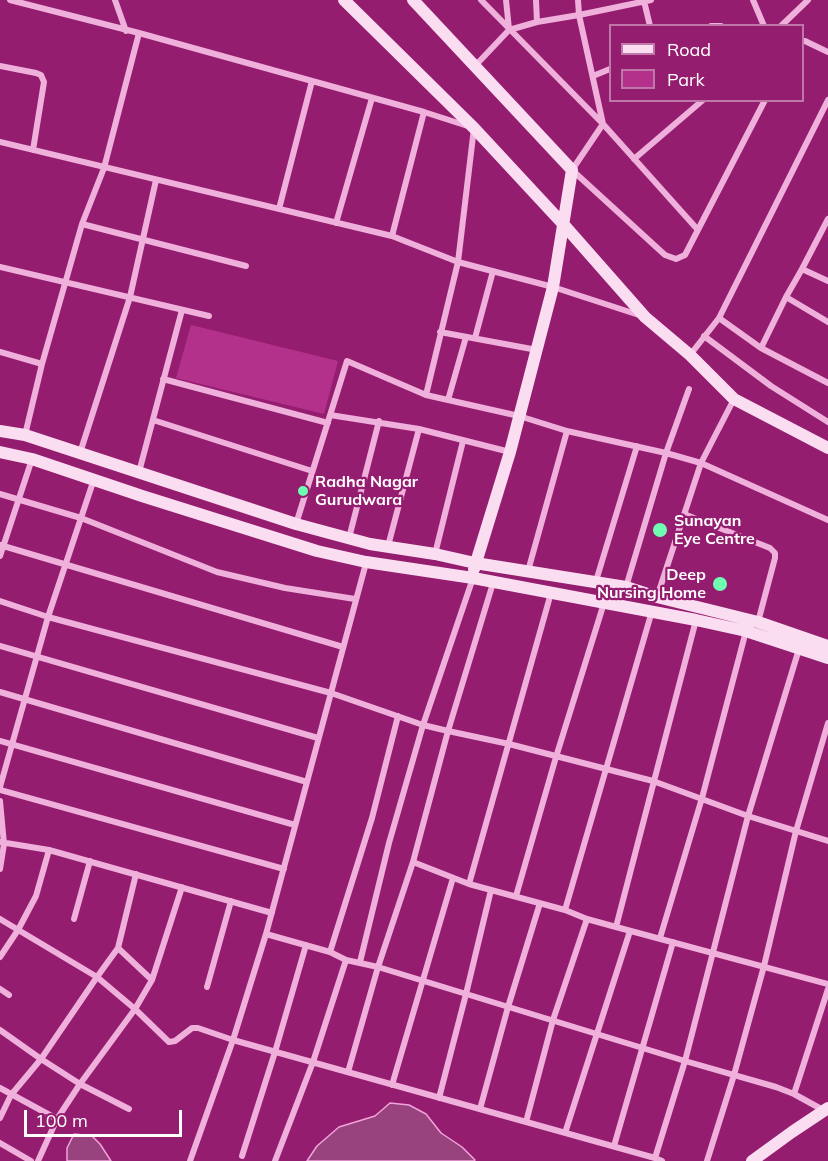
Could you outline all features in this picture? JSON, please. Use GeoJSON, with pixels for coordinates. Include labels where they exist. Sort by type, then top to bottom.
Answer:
{"type":"FeatureCollection","features":[{"type":"Feature","properties":{"kind":"main road"},"geometry":{"type":"LineString","coordinates":[[344,0],[474,128],[645,317],[690,355],[734,399],[828,448]]}},
{"type":"Feature","properties":{"kind":"main road"},"geometry":{"type":"LineString","coordinates":[[413,0],[572,170],[553,287],[510,452],[475,563],[473,578]]}},
{"type":"Feature","properties":{"kind":"main road"},"geometry":{"type":"LineString","coordinates":[[0,430],[26,435],[296,524],[370,544],[626,587],[758,622],[828,646]]}},
{"type":"Feature","properties":{"kind":"main road"},"geometry":{"type":"LineString","coordinates":[[0,452],[32,459],[317,551],[366,562],[473,578],[696,620],[746,631],[828,658]]}},
{"type":"Feature","properties":{"kind":"main road"},"geometry":{"type":"LineString","coordinates":[[752,1161],[792,1132],[827,1111]]}},
{"type":"Feature","properties":{"kind":"street"},"geometry":{"type":"LineString","coordinates":[[10,0],[139,33],[474,128],[458,262],[426,395]]}},
{"type":"Feature","properties":{"kind":"street"},"geometry":{"type":"LineString","coordinates":[[115,0],[126,31]]}},
{"type":"Feature","properties":{"kind":"street"},"geometry":{"type":"LineString","coordinates":[[481,0],[603,124],[698,230]]}},
{"type":"Feature","properties":{"kind":"street"},"geometry":{"type":"LineString","coordinates":[[506,0],[509,30]]}},
{"type":"Feature","properties":{"kind":"street"},"geometry":{"type":"LineString","coordinates":[[536,0],[537,22]]}},
{"type":"Feature","properties":{"kind":"street"},"geometry":{"type":"LineString","coordinates":[[578,0],[579,15],[603,124],[572,170],[665,255],[676,259],[685,255],[764,102]]}},
{"type":"Feature","properties":{"kind":"street"},"geometry":{"type":"LineString","coordinates":[[753,0],[763,24]]}},
{"type":"Feature","properties":{"kind":"street"},"geometry":{"type":"LineString","coordinates":[[784,24],[808,0]]}},
{"type":"Feature","properties":{"kind":"street"},"geometry":{"type":"LineString","coordinates":[[475,66],[509,30],[537,22],[646,1],[650,24]]}},
{"type":"Feature","properties":{"kind":"street"},"geometry":{"type":"LineString","coordinates":[[26,435],[42,364],[82,224],[104,168],[139,33]]}},
{"type":"Feature","properties":{"kind":"street"},"geometry":{"type":"LineString","coordinates":[[804,41],[828,52]]}},
{"type":"Feature","properties":{"kind":"street"},"geometry":{"type":"LineString","coordinates":[[0,66],[36,73],[41,75],[44,82],[33,150]]}},
{"type":"Feature","properties":{"kind":"street"},"geometry":{"type":"LineString","coordinates":[[593,76],[609,69]]}},
{"type":"Feature","properties":{"kind":"street"},"geometry":{"type":"LineString","coordinates":[[279,209],[312,81]]}},
{"type":"Feature","properties":{"kind":"street"},"geometry":{"type":"LineString","coordinates":[[336,223],[372,98]]}},
{"type":"Feature","properties":{"kind":"street"},"geometry":{"type":"LineString","coordinates":[[690,355],[719,318],[828,100]]}},
{"type":"Feature","properties":{"kind":"street"},"geometry":{"type":"LineString","coordinates":[[692,102],[696,107]]}},
{"type":"Feature","properties":{"kind":"street"},"geometry":{"type":"LineString","coordinates":[[634,159],[701,102]]}},
{"type":"Feature","properties":{"kind":"street"},"geometry":{"type":"LineString","coordinates":[[393,236],[424,112]]}},
{"type":"Feature","properties":{"kind":"street"},"geometry":{"type":"LineString","coordinates":[[0,142],[393,236],[458,262],[553,287],[645,317]]}},
{"type":"Feature","properties":{"kind":"street"},"geometry":{"type":"LineString","coordinates":[[80,454],[130,297],[156,180]]}},
{"type":"Feature","properties":{"kind":"street"},"geometry":{"type":"LineString","coordinates":[[761,348],[828,219]]}},
{"type":"Feature","properties":{"kind":"street"},"geometry":{"type":"LineString","coordinates":[[82,224],[246,266]]}},
{"type":"Feature","properties":{"kind":"street"},"geometry":{"type":"LineString","coordinates":[[0,267],[209,316]]}},
{"type":"Feature","properties":{"kind":"street"},"geometry":{"type":"LineString","coordinates":[[802,269],[828,281]]}},
{"type":"Feature","properties":{"kind":"street"},"geometry":{"type":"LineString","coordinates":[[475,338],[493,271]]}},
{"type":"Feature","properties":{"kind":"street"},"geometry":{"type":"LineString","coordinates":[[786,297],[828,322]]}},
{"type":"Feature","properties":{"kind":"street"},"geometry":{"type":"LineString","coordinates":[[139,472],[182,309]]}},
{"type":"Feature","properties":{"kind":"street"},"geometry":{"type":"LineString","coordinates":[[719,318],[761,348],[828,383]]}},
{"type":"Feature","properties":{"kind":"street"},"geometry":{"type":"LineString","coordinates":[[441,332],[537,350]]}},
{"type":"Feature","properties":{"kind":"street"},"geometry":{"type":"LineString","coordinates":[[704,336],[771,386],[828,422]]}},
{"type":"Feature","properties":{"kind":"street"},"geometry":{"type":"LineString","coordinates":[[448,400],[466,337]]}},
{"type":"Feature","properties":{"kind":"street"},"geometry":{"type":"LineString","coordinates":[[0,352],[42,364]]}},
{"type":"Feature","properties":{"kind":"street"},"geometry":{"type":"LineString","coordinates":[[296,524],[347,361],[426,395],[519,416],[567,431],[701,463],[828,520]]}},
{"type":"Feature","properties":{"kind":"street"},"geometry":{"type":"LineString","coordinates":[[163,379],[328,423]]}},
{"type":"Feature","properties":{"kind":"street"},"geometry":{"type":"LineString","coordinates":[[626,587],[666,453],[689,389]]}},
{"type":"Feature","properties":{"kind":"street"},"geometry":{"type":"LineString","coordinates":[[657,597],[701,463],[734,399]]}},
{"type":"Feature","properties":{"kind":"street"},"geometry":{"type":"LineString","coordinates":[[330,415],[419,429],[510,452]]}},
{"type":"Feature","properties":{"kind":"street"},"geometry":{"type":"LineString","coordinates":[[153,420],[312,471]]}},
{"type":"Feature","properties":{"kind":"street"},"geometry":{"type":"LineString","coordinates":[[349,538],[379,421]]}},
{"type":"Feature","properties":{"kind":"street"},"geometry":{"type":"LineString","coordinates":[[388,547],[419,429]]}},
{"type":"Feature","properties":{"kind":"street"},"geometry":{"type":"LineString","coordinates":[[528,571],[567,431]]}},
{"type":"Feature","properties":{"kind":"street"},"geometry":{"type":"LineString","coordinates":[[435,554],[463,441]]}},
{"type":"Feature","properties":{"kind":"street"},"geometry":{"type":"LineString","coordinates":[[596,581],[637,446]]}},
{"type":"Feature","properties":{"kind":"street"},"geometry":{"type":"LineString","coordinates":[[0,556],[32,459]]}},
{"type":"Feature","properties":{"kind":"street"},"geometry":{"type":"LineString","coordinates":[[94,479],[48,617],[0,788],[284,869]]}},
{"type":"Feature","properties":{"kind":"street"},"geometry":{"type":"LineString","coordinates":[[0,494],[81,518],[217,572],[285,588],[355,599]]}},
{"type":"Feature","properties":{"kind":"street"},"geometry":{"type":"LineString","coordinates":[[684,514],[770,548],[775,553],[758,622]]}},
{"type":"Feature","properties":{"kind":"street"},"geometry":{"type":"LineString","coordinates":[[2,545],[343,647]]}},
{"type":"Feature","properties":{"kind":"street"},"geometry":{"type":"LineString","coordinates":[[190,1161],[233,1040],[266,934],[366,562]]}},
{"type":"Feature","properties":{"kind":"street"},"geometry":{"type":"LineString","coordinates":[[360,962],[389,843],[423,724],[473,578]]}},
{"type":"Feature","properties":{"kind":"street"},"geometry":{"type":"LineString","coordinates":[[348,1072],[378,967],[413,862],[448,731],[493,583]]}},
{"type":"Feature","properties":{"kind":"street"},"geometry":{"type":"LineString","coordinates":[[468,884],[551,593]]}},
{"type":"Feature","properties":{"kind":"street"},"geometry":{"type":"LineString","coordinates":[[0,601],[48,617],[331,693],[448,731],[509,744],[653,781],[748,816],[828,841]]}},
{"type":"Feature","properties":{"kind":"street"},"geometry":{"type":"LineString","coordinates":[[516,896],[604,603]]}},
{"type":"Feature","properties":{"kind":"street"},"geometry":{"type":"LineString","coordinates":[[565,910],[652,611]]}},
{"type":"Feature","properties":{"kind":"street"},"geometry":{"type":"LineString","coordinates":[[616,927],[696,620]]}},
{"type":"Feature","properties":{"kind":"street"},"geometry":{"type":"LineString","coordinates":[[660,938],[702,798],[746,631]]}},
{"type":"Feature","properties":{"kind":"street"},"geometry":{"type":"LineString","coordinates":[[0,646],[318,738]]}},
{"type":"Feature","properties":{"kind":"street"},"geometry":{"type":"LineString","coordinates":[[0,920],[97,976],[169,1042],[175,1041],[195,1028],[658,1159],[748,816],[799,648]]}},
{"type":"Feature","properties":{"kind":"street"},"geometry":{"type":"LineString","coordinates":[[0,692],[307,782]]}},
{"type":"Feature","properties":{"kind":"street"},"geometry":{"type":"LineString","coordinates":[[330,952],[372,818],[398,716]]}},
{"type":"Feature","properties":{"kind":"street"},"geometry":{"type":"LineString","coordinates":[[707,1161],[734,1075],[764,966],[796,831],[828,723]]}},
{"type":"Feature","properties":{"kind":"street"},"geometry":{"type":"LineString","coordinates":[[0,741],[295,825]]}},
{"type":"Feature","properties":{"kind":"street"},"geometry":{"type":"LineString","coordinates":[[0,801],[2,843],[0,869]]}},
{"type":"Feature","properties":{"kind":"street"},"geometry":{"type":"LineString","coordinates":[[2,843],[49,850],[272,913]]}},
{"type":"Feature","properties":{"kind":"street"},"geometry":{"type":"LineString","coordinates":[[0,957],[36,896],[49,850]]}},
{"type":"Feature","properties":{"kind":"street"},"geometry":{"type":"LineString","coordinates":[[74,919],[90,861]]}},
{"type":"Feature","properties":{"kind":"street"},"geometry":{"type":"LineString","coordinates":[[413,862],[468,884],[565,910],[587,919],[828,984]]}},
{"type":"Feature","properties":{"kind":"street"},"geometry":{"type":"LineString","coordinates":[[0,1118],[11,1095],[41,1059],[118,948],[136,874]]}},
{"type":"Feature","properties":{"kind":"street"},"geometry":{"type":"LineString","coordinates":[[392,1085],[453,878]]}},
{"type":"Feature","properties":{"kind":"street"},"geometry":{"type":"LineString","coordinates":[[38,1161],[57,1119],[80,1083],[135,1009],[152,980],[182,887]]}},
{"type":"Feature","properties":{"kind":"street"},"geometry":{"type":"LineString","coordinates":[[438,1098],[491,890]]}},
{"type":"Feature","properties":{"kind":"street"},"geometry":{"type":"LineString","coordinates":[[207,987],[231,902]]}},
{"type":"Feature","properties":{"kind":"street"},"geometry":{"type":"LineString","coordinates":[[480,1109],[540,903]]}},
{"type":"Feature","properties":{"kind":"street"},"geometry":{"type":"LineString","coordinates":[[526,1122],[553,1020],[587,919]]}},
{"type":"Feature","properties":{"kind":"street"},"geometry":{"type":"LineString","coordinates":[[565,1133],[630,931]]}},
{"type":"Feature","properties":{"kind":"street"},"geometry":{"type":"LineString","coordinates":[[266,934],[330,952],[346,960],[378,967],[776,1087],[827,1111]]}},
{"type":"Feature","properties":{"kind":"street"},"geometry":{"type":"LineString","coordinates":[[614,1146],[673,942]]}},
{"type":"Feature","properties":{"kind":"street"},"geometry":{"type":"LineString","coordinates":[[243,1156],[306,945]]}},
{"type":"Feature","properties":{"kind":"street"},"geometry":{"type":"LineString","coordinates":[[118,948],[152,980]]}},
{"type":"Feature","properties":{"kind":"street"},"geometry":{"type":"LineString","coordinates":[[275,1161],[313,1062],[346,960]]}},
{"type":"Feature","properties":{"kind":"street"},"geometry":{"type":"LineString","coordinates":[[0,989],[9,995]]}},
{"type":"Feature","properties":{"kind":"street"},"geometry":{"type":"LineString","coordinates":[[794,1094],[828,989]]}},
{"type":"Feature","properties":{"kind":"street"},"geometry":{"type":"LineString","coordinates":[[0,1030],[80,1083],[129,1109]]}},
{"type":"Feature","properties":{"kind":"street"},"geometry":{"type":"LineString","coordinates":[[0,1088],[57,1119]]}},
{"type":"Feature","properties":{"kind":"street"},"geometry":{"type":"LineString","coordinates":[[0,1143],[31,1161]]}},
{"type":"Feature","properties":{"kind":"green space"},"geometry":{"type":"Polygon","coordinates":[[[191,325],[338,361],[324,414],[176,378],[191,325]]]}},
{"type":"Feature","properties":{"kind":"shaded area"},"geometry":{"type":"Polygon","coordinates":[[[390,1103],[409,1105],[426,1114],[441,1133],[462,1147],[475,1160],[307,1161],[317,1146],[339,1127],[375,1116],[390,1103]]]}},
{"type":"Feature","properties":{"kind":"shaded area"},"geometry":{"type":"Polygon","coordinates":[[[74,1134],[92,1136],[111,1161],[67,1161],[67,1148],[74,1134]]]}},
{"type":"Feature","properties":{"kind":"place","name":"Radha Nagar Gurudwara"},"geometry":{"type":"Point","coordinates":[303,491]}},
{"type":"Feature","properties":{"kind":"place","name":"Sunayan Eye Centre"},"geometry":{"type":"Point","coordinates":[660,530]}},
{"type":"Feature","properties":{"kind":"place","name":"Deep Nursing Home"},"geometry":{"type":"Point","coordinates":[720,584]}}]}
